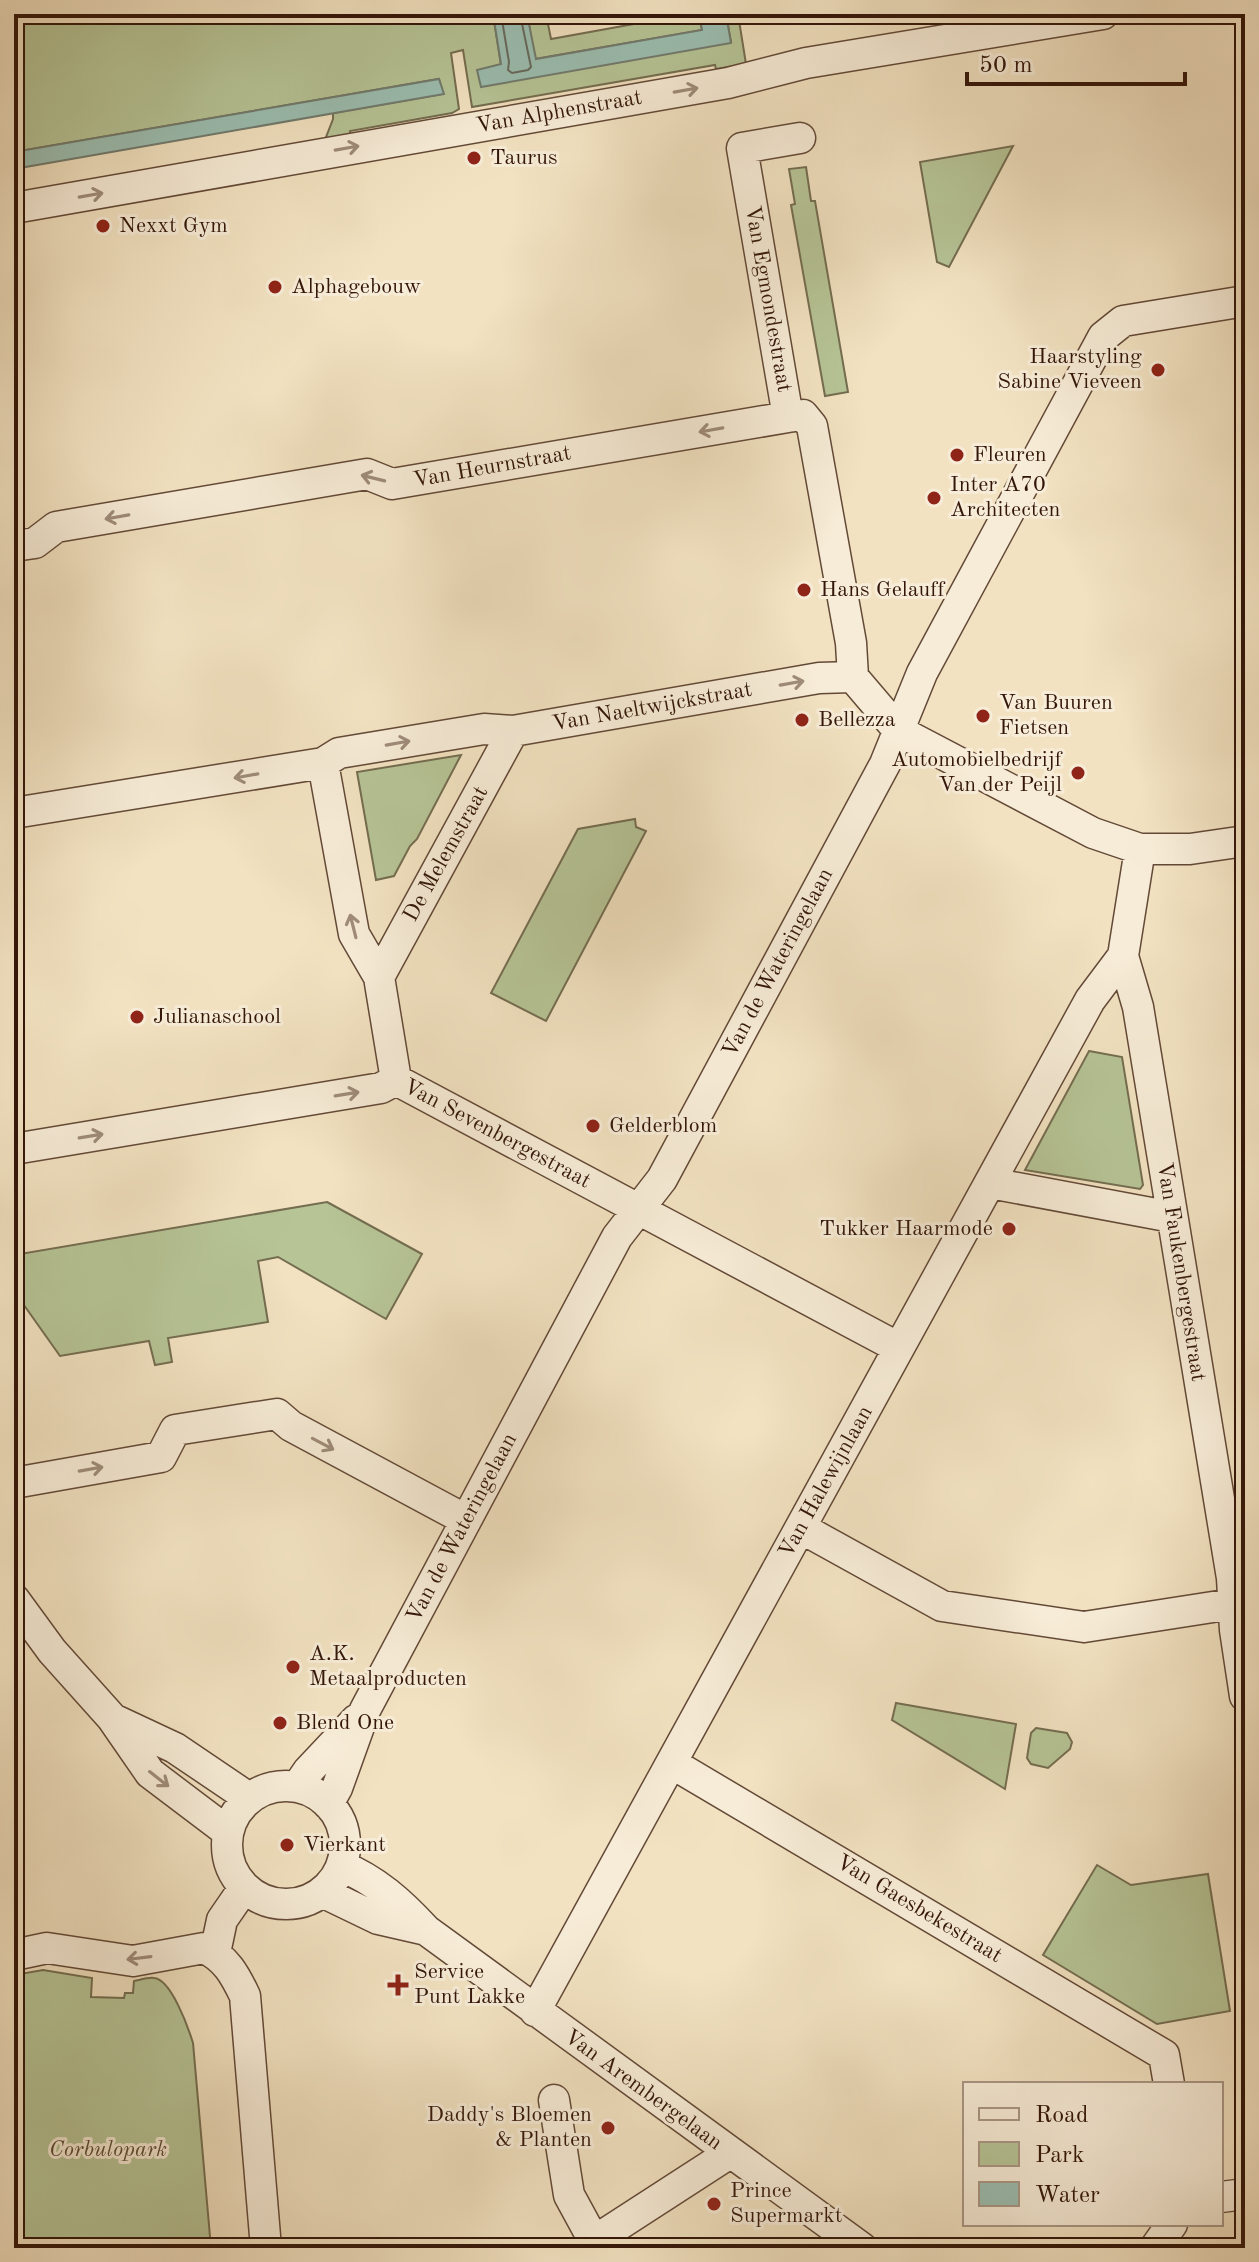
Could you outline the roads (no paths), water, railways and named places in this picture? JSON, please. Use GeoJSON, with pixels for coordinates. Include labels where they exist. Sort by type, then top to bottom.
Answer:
{"type":"FeatureCollection","features":[{"type":"Feature","properties":{"kind":"street","name":"Van Alphenstraat"},"geometry":{"type":"LineString","coordinates":[[14,208],[756,77],[806,63],[1103,14]]}},
{"type":"Feature","properties":{"kind":"street","name":"Van Egmondestraat"},"geometry":{"type":"LineString","coordinates":[[800,138],[742,148],[788,417],[803,415],[812,426],[851,643],[853,677]]}},
{"type":"Feature","properties":{"kind":"street","name":"Van de Wateringelaan"},"geometry":{"type":"LineString","coordinates":[[328,1804],[337,1788],[365,1710],[617,1237],[662,1179],[885,764],[922,673],[1103,337],[1123,321],[1245,301]]}},
{"type":"Feature","properties":{"kind":"street","name":"Van Heurnstraat"},"geometry":{"type":"LineString","coordinates":[[14,546],[35,543],[56,527],[367,474],[392,484],[788,417]]}},
{"type":"Feature","properties":{"kind":"street"},"geometry":{"type":"LineString","coordinates":[[853,677],[899,731],[1093,833],[1140,849],[1190,849],[1245,841]]}},
{"type":"Feature","properties":{"kind":"street","name":"Van Naeltwijckstraat"},"geometry":{"type":"LineString","coordinates":[[14,813],[323,763],[339,753],[484,729],[513,731],[819,678],[853,677]]}},
{"type":"Feature","properties":{"kind":"street","name":"De Melemstraat"},"geometry":{"type":"LineString","coordinates":[[379,977],[513,731]]}},
{"type":"Feature","properties":{"kind":"street"},"geometry":{"type":"LineString","coordinates":[[323,763],[354,934],[379,977],[396,1080]]}},
{"type":"Feature","properties":{"kind":"street","name":"Van Faukenbergestraat"},"geometry":{"type":"LineString","coordinates":[[1140,849],[1123,956],[1138,1007],[1232,1578],[1239,1604],[1245,1696]]}},
{"type":"Feature","properties":{"kind":"street","name":"Van Halewijnlaan"},"geometry":{"type":"LineString","coordinates":[[535,2011],[1090,1000],[1123,956]]}},
{"type":"Feature","properties":{"kind":"street","name":"Van Sevenbergestraat"},"geometry":{"type":"LineString","coordinates":[[14,1149],[381,1088],[396,1080],[899,1348]]}},
{"type":"Feature","properties":{"kind":"street"},"geometry":{"type":"LineString","coordinates":[[990,1183],[1172,1217]]}},
{"type":"Feature","properties":{"kind":"street"},"geometry":{"type":"LineString","coordinates":[[14,1483],[161,1457],[175,1430],[277,1414],[291,1426],[466,1520]]}},
{"type":"Feature","properties":{"kind":"street"},"geometry":{"type":"LineString","coordinates":[[801,1528],[942,1606],[1084,1627],[1239,1604]]}},
{"type":"Feature","properties":{"kind":"street"},"geometry":{"type":"LineString","coordinates":[[14,1599],[52,1651],[112,1718],[150,1773],[228,1832]]}},
{"type":"Feature","properties":{"kind":"street","name":"Van de Wateringelaan"},"geometry":{"type":"LineString","coordinates":[[297,1787],[365,1710]]}},
{"type":"Feature","properties":{"kind":"street"},"geometry":{"type":"LineString","coordinates":[[112,1718],[175,1748],[249,1798]]}},
{"type":"Feature","properties":{"kind":"street","name":"Van Gaesbekestraat"},"geometry":{"type":"LineString","coordinates":[[673,1764],[1166,2070]]}},
{"type":"Feature","properties":{"kind":"street"},"geometry":{"type":"LineString","coordinates":[[280,1786],[297,1787],[314,1793],[338,1817],[344,1833],[345,1850],[341,1866],[322,1892],[298,1904],[271,1903],[252,1893],[228,1862],[228,1832],[235,1813],[249,1798],[280,1786]]}},
{"type":"Feature","properties":{"kind":"street","name":"Van Arembergelaan"},"geometry":{"type":"LineString","coordinates":[[341,1866],[394,1897],[426,1930],[862,2248]]}},
{"type":"Feature","properties":{"kind":"street","name":"Van Arembergelaan"},"geometry":{"type":"LineString","coordinates":[[322,1892],[378,1919],[426,1930]]}},
{"type":"Feature","properties":{"kind":"street"},"geometry":{"type":"LineString","coordinates":[[215,1953],[238,1932],[252,1893]]}},
{"type":"Feature","properties":{"kind":"street"},"geometry":{"type":"LineString","coordinates":[[14,1955],[47,1948],[133,1961],[196,1948],[215,1953],[232,1969],[245,1996],[266,2248]]}},
{"type":"Feature","properties":{"kind":"street"},"geometry":{"type":"LineString","coordinates":[[554,2100],[569,2195],[592,2244],[730,2153]]}},
{"type":"Feature","properties":{"kind":"street"},"geometry":{"type":"LineString","coordinates":[[1223,2197],[1245,2194]]}},
{"type":"Feature","properties":{"kind":"street"},"geometry":{"type":"LineString","coordinates":[[1155,2248],[1171,2226]]}},
{"type":"Feature","properties":{"kind":"water"},"geometry":{"type":"Polygon","coordinates":[[[493,14],[527,14],[536,59],[702,30],[699,14],[726,14],[731,43],[481,87],[477,70],[501,64],[493,14]]]}},
{"type":"Feature","properties":{"kind":"water"},"geometry":{"type":"Polygon","coordinates":[[[439,79],[444,94],[14,169],[14,152],[439,79]]]}},
{"type":"Feature","properties":{"kind":"place","name":"Taurus"},"geometry":{"type":"Point","coordinates":[474,158]}},
{"type":"Feature","properties":{"kind":"place","name":"Nexxt Gym"},"geometry":{"type":"Point","coordinates":[103,226]}},
{"type":"Feature","properties":{"kind":"place","name":"Alphagebouw"},"geometry":{"type":"Point","coordinates":[275,287]}},
{"type":"Feature","properties":{"kind":"place","name":"Haarstyling Sabine Vieveen"},"geometry":{"type":"Point","coordinates":[1158,370]}},
{"type":"Feature","properties":{"kind":"place","name":"Fleuren"},"geometry":{"type":"Point","coordinates":[957,455]}},
{"type":"Feature","properties":{"kind":"place","name":"Inter A70 Architecten"},"geometry":{"type":"Point","coordinates":[934,498]}},
{"type":"Feature","properties":{"kind":"place","name":"Hans Gelauff"},"geometry":{"type":"Point","coordinates":[804,590]}},
{"type":"Feature","properties":{"kind":"place","name":"Van Buuren Fietsen"},"geometry":{"type":"Point","coordinates":[983,716]}},
{"type":"Feature","properties":{"kind":"place","name":"Bellezza"},"geometry":{"type":"Point","coordinates":[802,720]}},
{"type":"Feature","properties":{"kind":"place","name":"Automobielbedrijf Van der Peijl"},"geometry":{"type":"Point","coordinates":[1078,773]}},
{"type":"Feature","properties":{"kind":"place","name":"Julianaschool"},"geometry":{"type":"Point","coordinates":[137,1017]}},
{"type":"Feature","properties":{"kind":"place","name":"Gelderblom"},"geometry":{"type":"Point","coordinates":[593,1126]}},
{"type":"Feature","properties":{"kind":"place","name":"Tukker Haarmode"},"geometry":{"type":"Point","coordinates":[1009,1229]}},
{"type":"Feature","properties":{"kind":"place","name":"A.K. Metaalproducten"},"geometry":{"type":"Point","coordinates":[293,1667]}},
{"type":"Feature","properties":{"kind":"place","name":"Blend One"},"geometry":{"type":"Point","coordinates":[280,1723]}},
{"type":"Feature","properties":{"kind":"place","name":"Vierkant"},"geometry":{"type":"Point","coordinates":[287,1845]}},
{"type":"Feature","properties":{"kind":"place","name":"Service Punt Lakke"},"geometry":{"type":"Point","coordinates":[398,1985]}},
{"type":"Feature","properties":{"kind":"place","name":"Daddy's Bloemen & Planten"},"geometry":{"type":"Point","coordinates":[608,2128]}},
{"type":"Feature","properties":{"kind":"place","name":"Prince Supermarkt"},"geometry":{"type":"Point","coordinates":[714,2204]}},
{"type":"Feature","properties":{"kind":"park label","name":"Corbulopark"},"geometry":{"type":"Point","coordinates":[108,2150]}}]}
